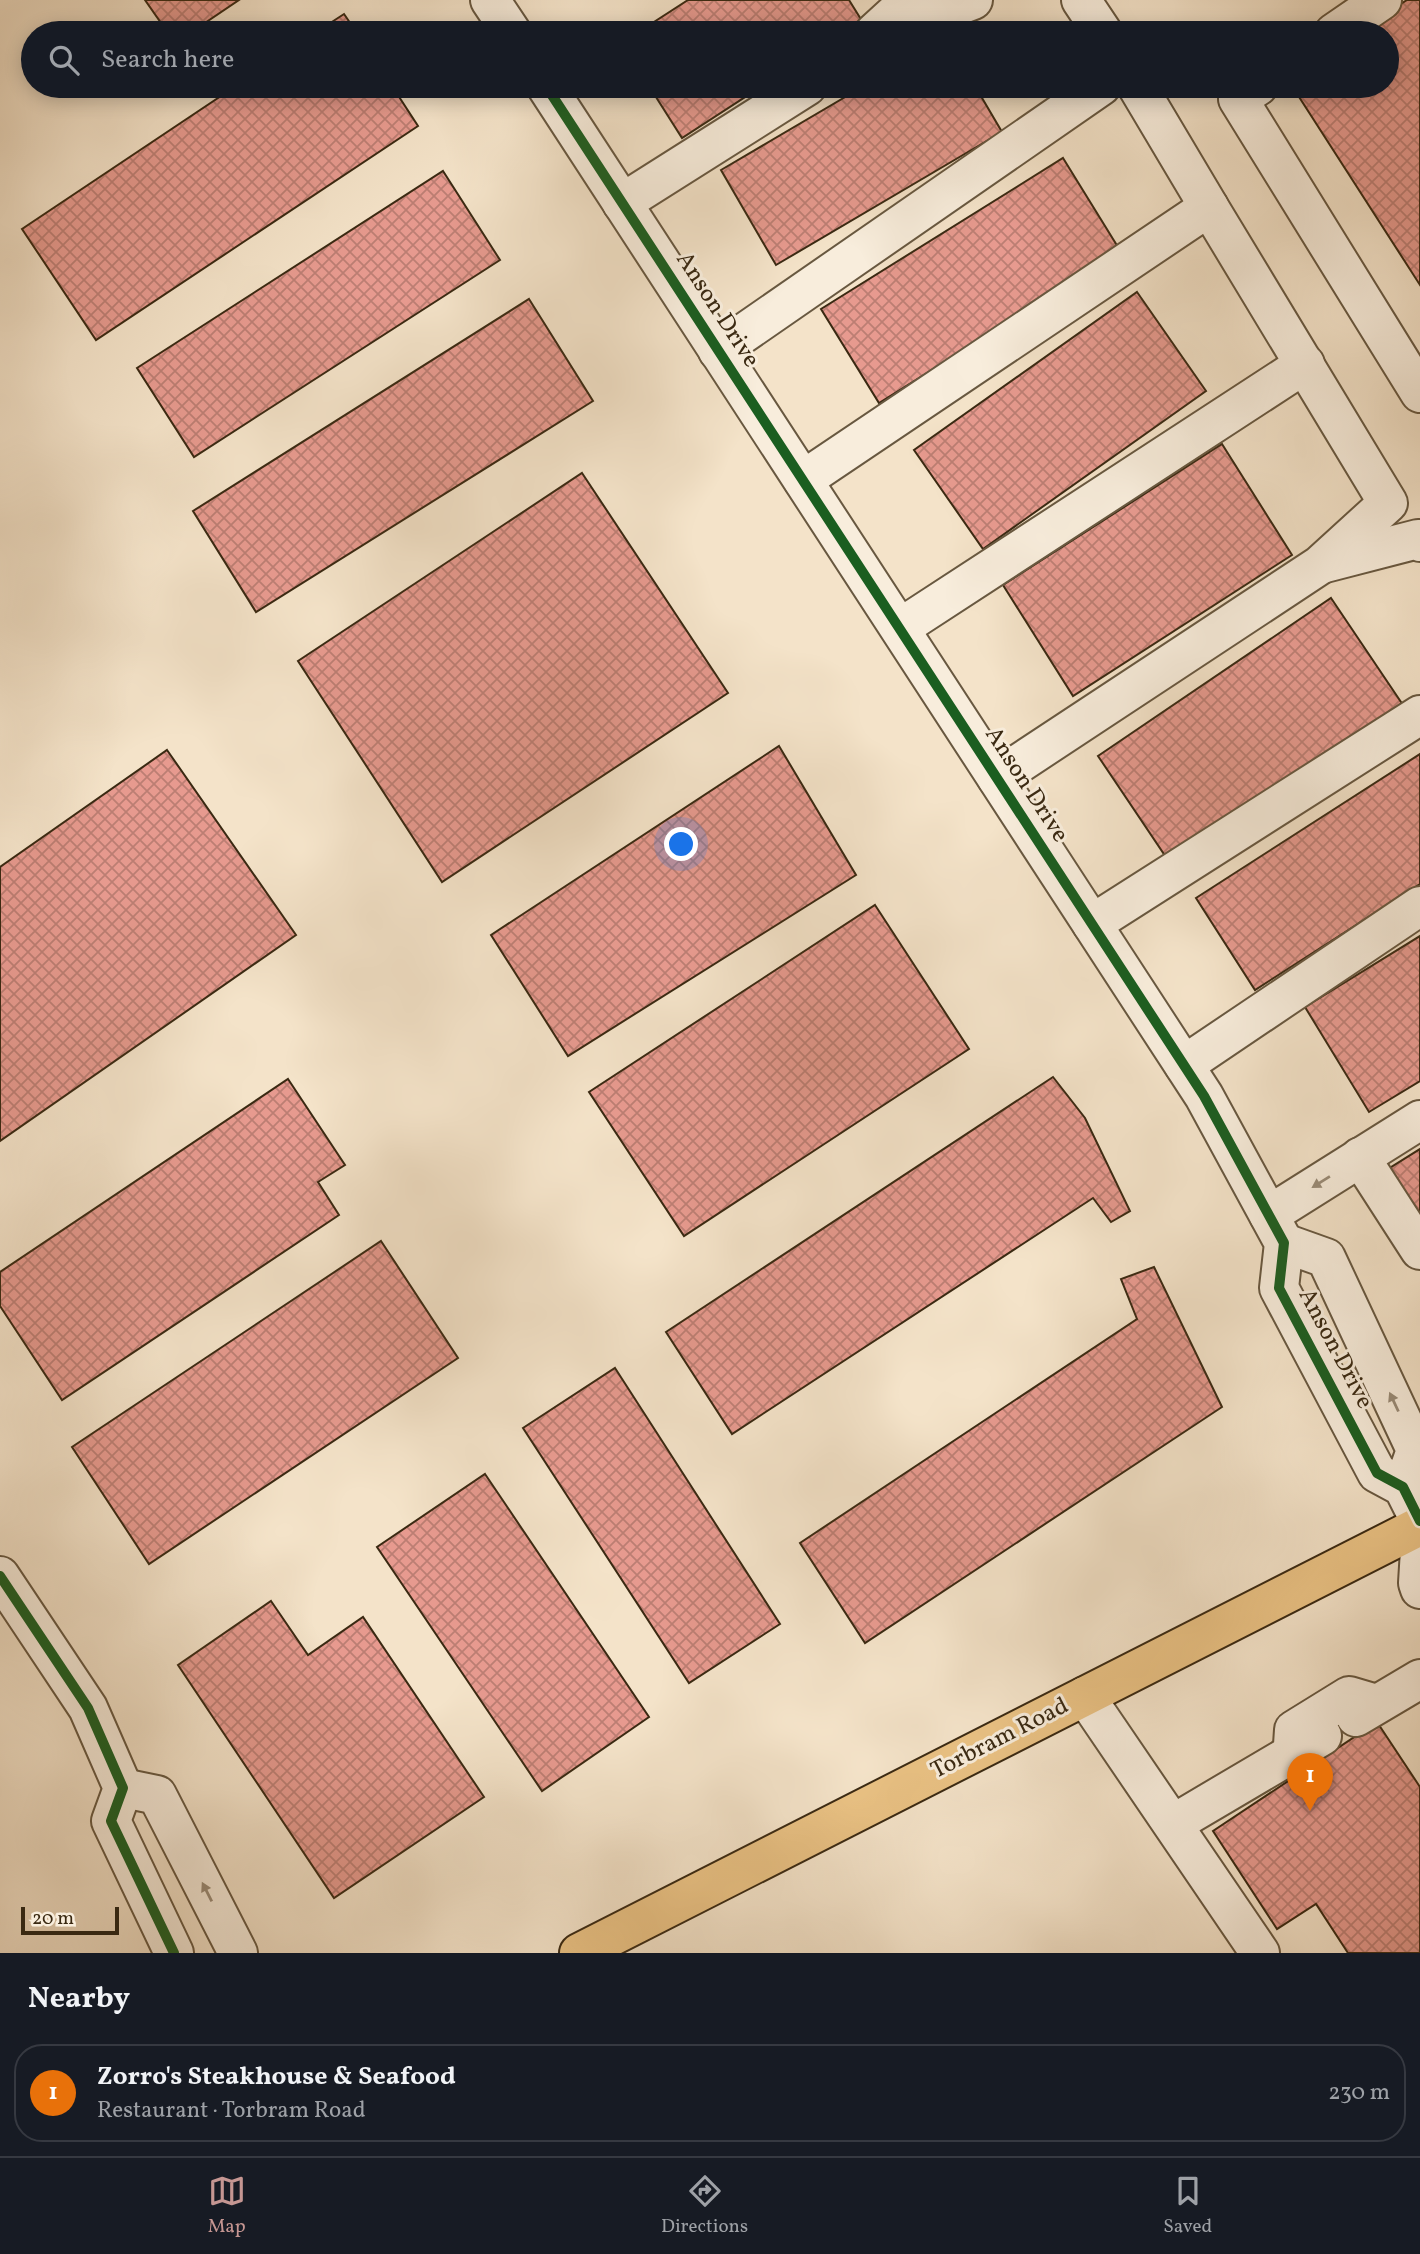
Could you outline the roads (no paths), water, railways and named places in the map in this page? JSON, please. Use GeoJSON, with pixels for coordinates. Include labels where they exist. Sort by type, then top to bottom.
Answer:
{"type":"FeatureCollection","features":[{"type":"Feature","properties":{"kind":"main road","name":"Torbram Road"},"geometry":{"type":"LineString","coordinates":[[579,1953],[1420,1523]]}},
{"type":"Feature","properties":{"kind":"street"},"geometry":{"type":"LineString","coordinates":[[490,0],[504,21]]}},
{"type":"Feature","properties":{"kind":"street"},"geometry":{"type":"LineString","coordinates":[[887,21],[910,0]]}},
{"type":"Feature","properties":{"kind":"street"},"geometry":{"type":"LineString","coordinates":[[927,21],[973,0]]}},
{"type":"Feature","properties":{"kind":"street"},"geometry":{"type":"LineString","coordinates":[[1081,0],[1095,21]]}},
{"type":"Feature","properties":{"kind":"street"},"geometry":{"type":"LineString","coordinates":[[1351,21],[1382,0]]}},
{"type":"Feature","properties":{"kind":"street","name":"Anson Drive"},"geometry":{"type":"LineString","coordinates":[[554,98],[1204,1096],[1276,1229],[1279,1288],[1377,1473],[1403,1487],[1416,1450],[1326,1258],[1276,1229]]}},
{"type":"Feature","properties":{"kind":"street"},"geometry":{"type":"LineString","coordinates":[[622,203],[788,98]]}},
{"type":"Feature","properties":{"kind":"street"},"geometry":{"type":"LineString","coordinates":[[719,351],[1084,98]]}},
{"type":"Feature","properties":{"kind":"street"},"geometry":{"type":"LineString","coordinates":[[997,778],[1320,565],[1388,503],[1144,98]]}},
{"type":"Feature","properties":{"kind":"street"},"geometry":{"type":"LineString","coordinates":[[1240,98],[1420,393]]}},
{"type":"Feature","properties":{"kind":"street"},"geometry":{"type":"LineString","coordinates":[[803,480],[1209,207]]}},
{"type":"Feature","properties":{"kind":"street"},"geometry":{"type":"LineString","coordinates":[[900,628],[1305,364]]}},
{"type":"Feature","properties":{"kind":"street"},"geometry":{"type":"LineString","coordinates":[[1320,565],[1418,539],[1420,542]]}},
{"type":"Feature","properties":{"kind":"street"},"geometry":{"type":"LineString","coordinates":[[1092,924],[1420,715]]}},
{"type":"Feature","properties":{"kind":"street"},"geometry":{"type":"LineString","coordinates":[[1184,1065],[1420,906]]}},
{"type":"Feature","properties":{"kind":"street"},"geometry":{"type":"LineString","coordinates":[[1276,1229],[1360,1157],[1420,1119]]}},
{"type":"Feature","properties":{"kind":"street"},"geometry":{"type":"LineString","coordinates":[[1360,1157],[1420,1250]]}},
{"type":"Feature","properties":{"kind":"street"},"geometry":{"type":"LineString","coordinates":[[1403,1487],[1420,1523]]}},
{"type":"Feature","properties":{"kind":"street"},"geometry":{"type":"LineString","coordinates":[[1420,1550],[1420,1589]]}},
{"type":"Feature","properties":{"kind":"street"},"geometry":{"type":"LineString","coordinates":[[0,1576],[88,1708],[122,1788],[111,1821],[174,1953]]}},
{"type":"Feature","properties":{"kind":"street"},"geometry":{"type":"LineString","coordinates":[[1173,1824],[1420,1679]]}},
{"type":"Feature","properties":{"kind":"street"},"geometry":{"type":"LineString","coordinates":[[1085,1696],[1260,1953]]}},
{"type":"Feature","properties":{"kind":"street"},"geometry":{"type":"LineString","coordinates":[[122,1788],[157,1795],[238,1953]]}},
{"type":"Feature","properties":{"kind":"place","name":"Zorro's Steakhouse & Seafood"},"geometry":{"type":"Point","coordinates":[1310,1811]}}]}
